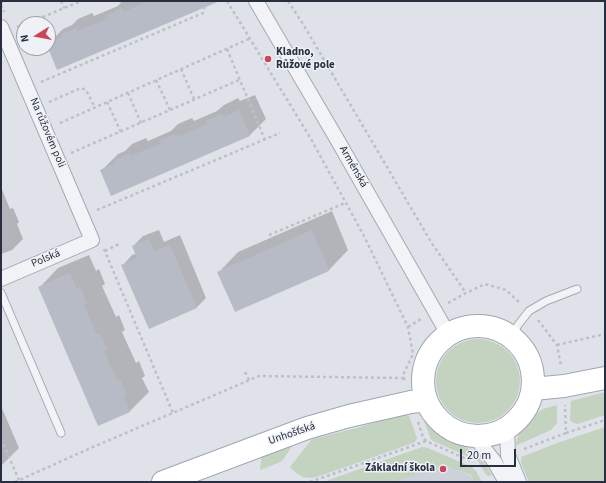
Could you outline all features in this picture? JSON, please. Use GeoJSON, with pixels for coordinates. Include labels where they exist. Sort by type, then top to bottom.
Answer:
{"type":"FeatureCollection","features":[{"type":"Feature","properties":{"kind":"main road"},"geometry":{"type":"LineString","coordinates":[[480,325],[503,331],[512,337],[527,355],[533,377],[533,388],[525,411],[517,421],[507,428],[486,436],[475,437],[462,434],[450,429],[418,401],[423,388],[425,363],[430,352],[438,342],[448,334],[458,329],[480,325]]}},
{"type":"Feature","properties":{"kind":"main road"},"geometry":{"type":"LineString","coordinates":[[533,388],[564,386],[605,378]]}},
{"type":"Feature","properties":{"kind":"main road","name":"Unhošťská"},"geometry":{"type":"LineString","coordinates":[[163,482],[307,428],[349,416],[418,401]]}},
{"type":"Feature","properties":{"kind":"street","name":"Arménská"},"geometry":{"type":"LineString","coordinates":[[256,1],[448,334]]}},
{"type":"Feature","properties":{"kind":"street","name":"Na růžovém poli"},"geometry":{"type":"LineString","coordinates":[[1,27],[92,240]]}},
{"type":"Feature","properties":{"kind":"street","name":"Polská"},"geometry":{"type":"LineString","coordinates":[[1,279],[92,240]]}},
{"type":"Feature","properties":{"kind":"street"},"geometry":{"type":"LineString","coordinates":[[507,428],[508,455],[519,482]]}},
{"type":"Feature","properties":{"kind":"street"},"geometry":{"type":"LineString","coordinates":[[475,437],[494,461],[506,482]]}},
{"type":"Feature","properties":{"kind":"lane"},"geometry":{"type":"LineString","coordinates":[[512,337],[518,325],[529,312],[546,301],[577,289]]}},
{"type":"Feature","properties":{"kind":"lane"},"geometry":{"type":"LineString","coordinates":[[1,293],[60,433]]}},
{"type":"Feature","properties":{"kind":"path"},"geometry":{"type":"LineString","coordinates":[[61,1],[64,8]]}},
{"type":"Feature","properties":{"kind":"path"},"geometry":{"type":"LineString","coordinates":[[45,16],[81,1]]}},
{"type":"Feature","properties":{"kind":"path"},"geometry":{"type":"LineString","coordinates":[[35,84],[203,13],[206,1]]}},
{"type":"Feature","properties":{"kind":"path"},"geometry":{"type":"LineString","coordinates":[[227,1],[311,139],[364,236],[408,327],[413,354],[404,374],[404,383],[418,401],[423,437],[426,441],[468,459],[478,466],[494,461]]}},
{"type":"Feature","properties":{"kind":"path"},"geometry":{"type":"LineString","coordinates":[[288,1],[431,242],[466,293]]}},
{"type":"Feature","properties":{"kind":"path"},"geometry":{"type":"LineString","coordinates":[[59,124],[250,38]]}},
{"type":"Feature","properties":{"kind":"path"},"geometry":{"type":"LineString","coordinates":[[227,49],[265,140]]}},
{"type":"Feature","properties":{"kind":"path"},"geometry":{"type":"LineString","coordinates":[[181,69],[194,100]]}},
{"type":"Feature","properties":{"kind":"path"},"geometry":{"type":"LineString","coordinates":[[156,80],[170,110]]}},
{"type":"Feature","properties":{"kind":"path"},"geometry":{"type":"LineString","coordinates":[[65,156],[239,80]]}},
{"type":"Feature","properties":{"kind":"path"},"geometry":{"type":"LineString","coordinates":[[43,105],[81,88],[86,90],[95,108]]}},
{"type":"Feature","properties":{"kind":"path"},"geometry":{"type":"LineString","coordinates":[[128,93],[141,123]]}},
{"type":"Feature","properties":{"kind":"path"},"geometry":{"type":"LineString","coordinates":[[107,102],[121,132]]}},
{"type":"Feature","properties":{"kind":"path"},"geometry":{"type":"LineString","coordinates":[[96,210],[280,134]]}},
{"type":"Feature","properties":{"kind":"path"},"geometry":{"type":"LineString","coordinates":[[269,235],[345,203]]}},
{"type":"Feature","properties":{"kind":"path"},"geometry":{"type":"LineString","coordinates":[[408,327],[466,293],[485,284],[506,290],[539,320],[557,345],[564,386],[566,433]]}},
{"type":"Feature","properties":{"kind":"path"},"geometry":{"type":"LineString","coordinates":[[557,345],[605,334]]}},
{"type":"Feature","properties":{"kind":"path"},"geometry":{"type":"LineString","coordinates":[[245,372],[249,380]]}},
{"type":"Feature","properties":{"kind":"path"},"geometry":{"type":"LineString","coordinates":[[15,482],[260,376],[404,378]]}},
{"type":"Feature","properties":{"kind":"path"},"geometry":{"type":"LineString","coordinates":[[508,455],[605,420]]}},
{"type":"Feature","properties":{"kind":"path"},"geometry":{"type":"LineString","coordinates":[[1,439],[19,480]]}},
{"type":"Feature","properties":{"kind":"path"},"geometry":{"type":"LineString","coordinates":[[310,482],[426,441]]}},
{"type":"Feature","properties":{"kind":"shaded area","name":"Základní škola"},"geometry":{"type":"Polygon","coordinates":[[[445,464],[471,476],[474,482],[393,482],[445,464]]]}},
{"type":"Feature","properties":{"kind":"green space"},"geometry":{"type":"Polygon","coordinates":[[[478,339],[494,342],[508,351],[517,365],[520,381],[517,397],[508,411],[494,420],[478,423],[462,420],[448,411],[439,397],[436,381],[439,365],[448,351],[462,342],[478,339]]]}},
{"type":"Feature","properties":{"kind":"green space"},"geometry":{"type":"Polygon","coordinates":[[[605,392],[605,415],[578,424],[570,420],[571,401],[605,392]]]}},
{"type":"Feature","properties":{"kind":"green space"},"geometry":{"type":"Polygon","coordinates":[[[557,405],[557,423],[551,430],[515,446],[521,428],[529,419],[543,409],[557,405]]]}},
{"type":"Feature","properties":{"kind":"green space"},"geometry":{"type":"Polygon","coordinates":[[[405,415],[409,416],[417,438],[413,443],[316,477],[303,477],[290,467],[312,439],[405,415]]]}},
{"type":"Feature","properties":{"kind":"green space"},"geometry":{"type":"Polygon","coordinates":[[[424,421],[446,440],[472,450],[485,464],[492,475],[488,476],[485,473],[478,461],[431,440],[424,421]]]}},
{"type":"Feature","properties":{"kind":"green space"},"geometry":{"type":"Polygon","coordinates":[[[605,427],[605,482],[529,482],[521,463],[521,457],[605,427]]]}},
{"type":"Feature","properties":{"kind":"green space"},"geometry":{"type":"Polygon","coordinates":[[[294,443],[283,460],[260,470],[262,454],[294,443]]]}},
{"type":"Feature","properties":{"kind":"green space"},"geometry":{"type":"Polygon","coordinates":[[[422,447],[428,448],[472,467],[482,482],[474,482],[471,475],[445,465],[394,482],[323,482],[422,447]]]}},
{"type":"Feature","properties":{"kind":"building"},"geometry":{"type":"Polygon","coordinates":[[[148,1],[220,1],[57,70],[51,56],[56,56],[56,41],[62,38],[61,35],[76,28],[78,31],[108,18],[107,15],[122,8],[124,12],[148,1]]]}},
{"type":"Feature","properties":{"kind":"building"},"geometry":{"type":"Polygon","coordinates":[[[239,110],[250,136],[111,196],[100,170],[116,163],[115,160],[130,153],[131,156],[162,143],[160,140],[176,134],[178,137],[208,124],[206,121],[222,114],[224,117],[239,110]]]}},
{"type":"Feature","properties":{"kind":"building"},"geometry":{"type":"Polygon","coordinates":[[[312,230],[329,271],[235,312],[217,272],[312,230]]]}},
{"type":"Feature","properties":{"kind":"building"},"geometry":{"type":"Polygon","coordinates":[[[149,239],[154,251],[170,245],[197,308],[149,329],[121,265],[137,258],[132,246],[149,239]]]}},
{"type":"Feature","properties":{"kind":"building"},"geometry":{"type":"Polygon","coordinates":[[[70,273],[77,289],[80,287],[87,303],[84,305],[97,335],[100,333],[107,349],[104,351],[117,381],[120,379],[127,395],[124,396],[130,412],[98,426],[38,287],[70,273]]]}},
{"type":"Feature","properties":{"kind":"place","name":"Kladno, Růžové pole"},"geometry":{"type":"Point","coordinates":[268,59]}},
{"type":"Feature","properties":{"kind":"place","name":"Základní škola"},"geometry":{"type":"Point","coordinates":[443,469]}}]}
